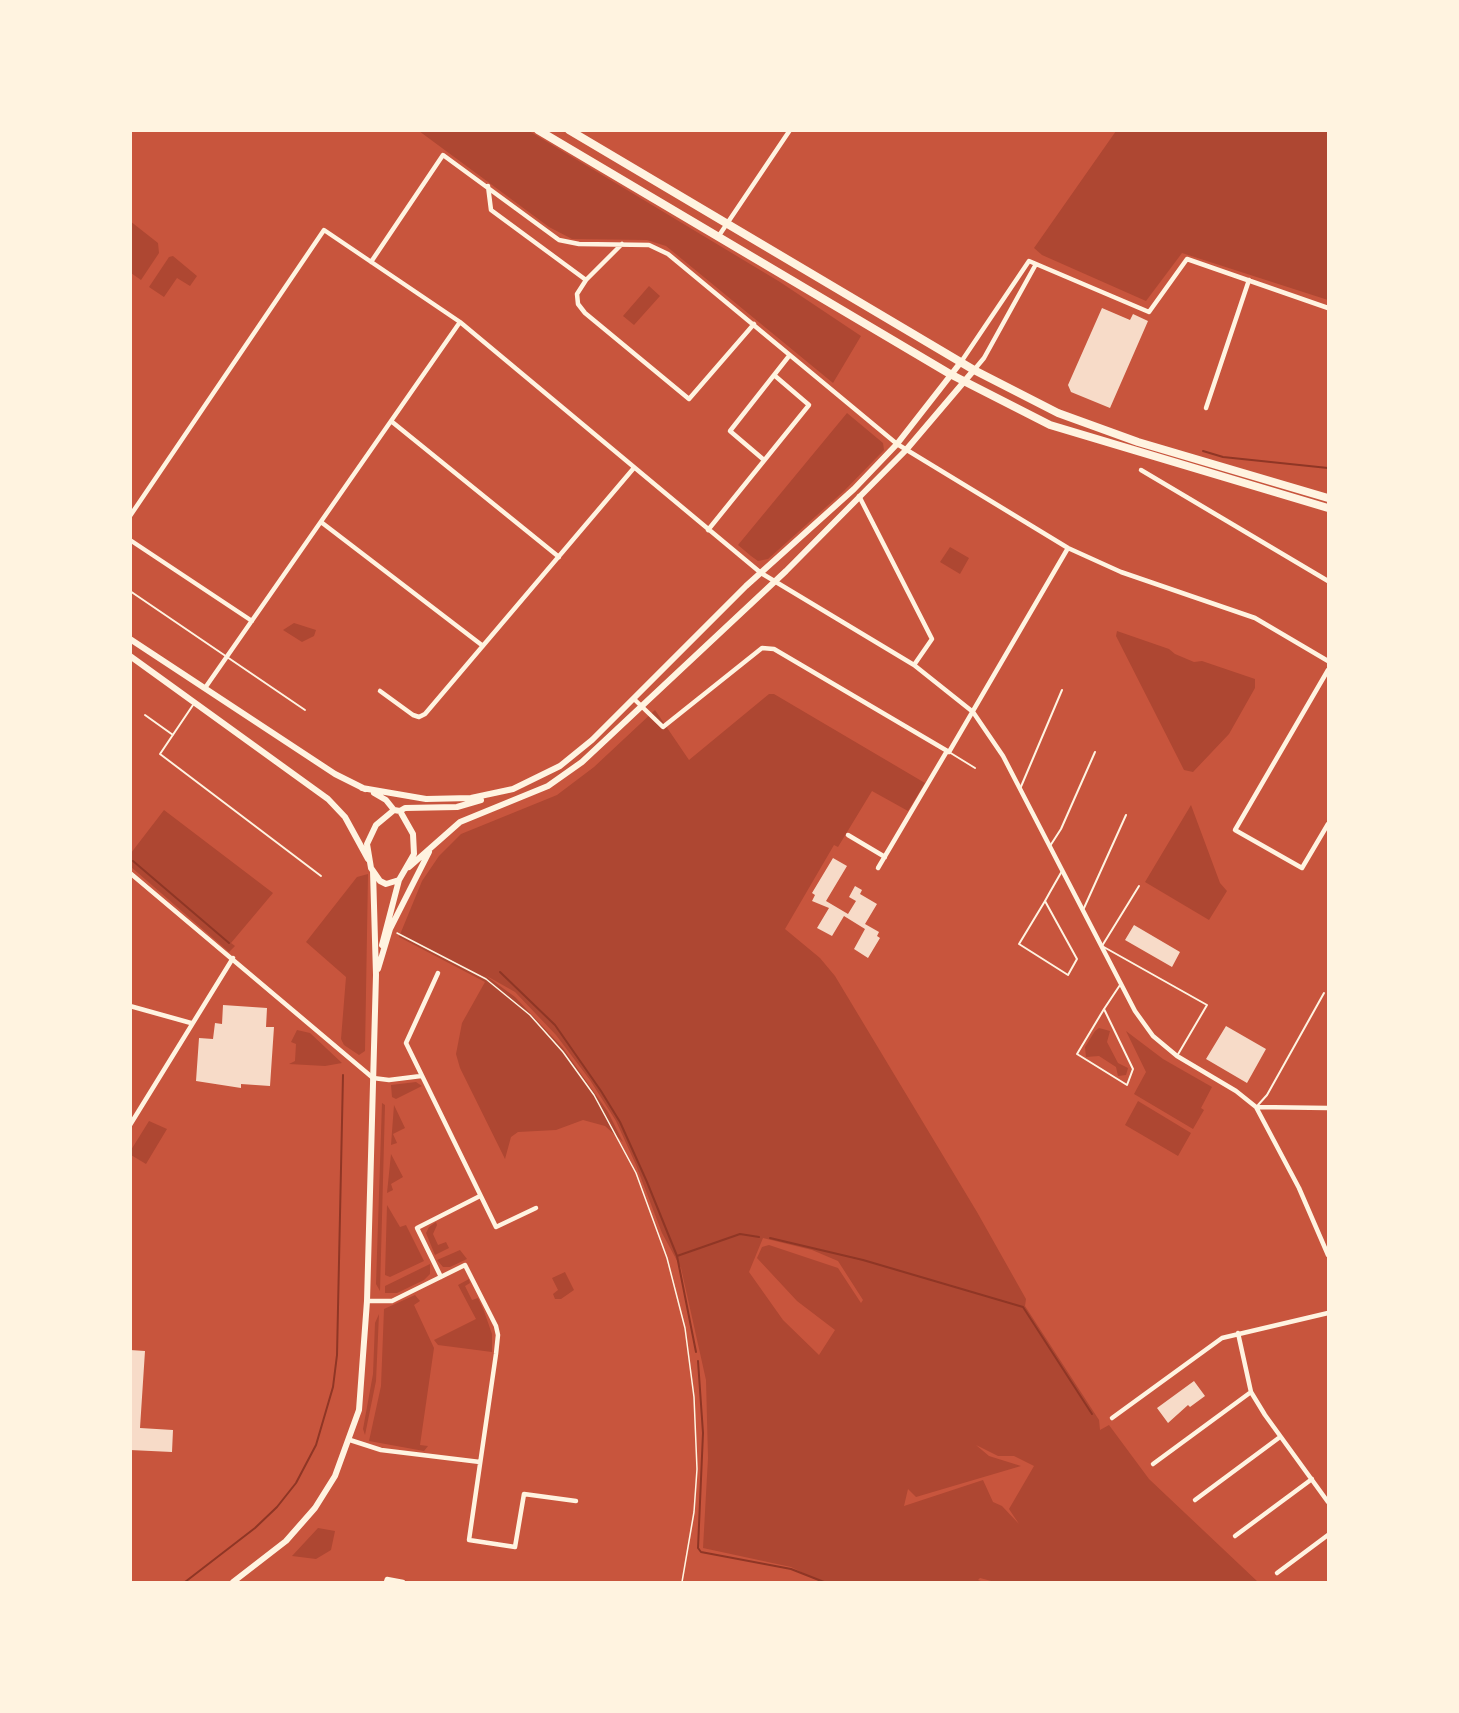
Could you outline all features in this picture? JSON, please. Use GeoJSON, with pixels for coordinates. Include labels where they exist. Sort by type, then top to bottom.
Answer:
{"type":"FeatureCollection","features":[{"type":"Feature","properties":{"kind":"main road"},"geometry":{"type":"LineString","coordinates":[[538,130],[962,381],[1050,425],[1329,508]]}},
{"type":"Feature","properties":{"kind":"main road"},"geometry":{"type":"LineString","coordinates":[[569,130],[974,370],[1058,413],[1147,444],[1329,498]]}},
{"type":"Feature","properties":{"kind":"street"},"geometry":{"type":"LineString","coordinates":[[718,237],[790,130]]}},
{"type":"Feature","properties":{"kind":"street"},"geometry":{"type":"LineString","coordinates":[[371,262],[443,155],[559,240],[579,244],[649,245],[668,254],[897,444],[1068,548],[1121,572],[1255,618],[1329,660]]}},
{"type":"Feature","properties":{"kind":"street"},"geometry":{"type":"LineString","coordinates":[[488,186],[491,210],[586,280]]}},
{"type":"Feature","properties":{"kind":"street"},"geometry":{"type":"LineString","coordinates":[[130,516],[324,230],[460,322],[773,582],[915,665],[973,712],[1003,756],[1135,1011],[1153,1036],[1177,1056],[1236,1091],[1256,1107],[1299,1188],[1328,1252]]}},
{"type":"Feature","properties":{"kind":"street"},"geometry":{"type":"LineString","coordinates":[[622,244],[586,280],[577,294],[578,304],[585,313],[688,399],[754,324]]}},
{"type":"Feature","properties":{"kind":"street"},"geometry":{"type":"LineString","coordinates":[[368,859],[370,834],[376,825],[397,810],[457,807],[493,796],[526,784],[560,766],[592,740],[761,573],[854,489],[897,444],[961,362],[1029,261],[1149,312],[1187,259],[1329,308]]}},
{"type":"Feature","properties":{"kind":"street"},"geometry":{"type":"LineString","coordinates":[[376,975],[385,927],[399,880],[409,867],[460,822],[522,798],[566,775],[642,707],[773,582],[906,450],[962,381],[984,358],[1036,264]]}},
{"type":"Feature","properties":{"kind":"street"},"geometry":{"type":"LineString","coordinates":[[1206,408],[1249,280]]}},
{"type":"Feature","properties":{"kind":"street"},"geometry":{"type":"LineString","coordinates":[[205,688],[460,322]]}},
{"type":"Feature","properties":{"kind":"street"},"geometry":{"type":"LineString","coordinates":[[764,460],[730,431],[789,356]]}},
{"type":"Feature","properties":{"kind":"street"},"geometry":{"type":"LineString","coordinates":[[708,530],[809,405],[774,375]]}},
{"type":"Feature","properties":{"kind":"street"},"geometry":{"type":"LineString","coordinates":[[391,421],[559,557]]}},
{"type":"Feature","properties":{"kind":"street"},"geometry":{"type":"LineString","coordinates":[[380,692],[413,715],[422,716],[633,468]]}},
{"type":"Feature","properties":{"kind":"street"},"geometry":{"type":"LineString","coordinates":[[1141,470],[1329,581]]}},
{"type":"Feature","properties":{"kind":"street"},"geometry":{"type":"LineString","coordinates":[[859,496],[932,639],[915,665]]}},
{"type":"Feature","properties":{"kind":"street"},"geometry":{"type":"LineString","coordinates":[[321,522],[483,646]]}},
{"type":"Feature","properties":{"kind":"street"},"geometry":{"type":"LineString","coordinates":[[130,540],[252,621]]}},
{"type":"Feature","properties":{"kind":"street"},"geometry":{"type":"LineString","coordinates":[[878,868],[973,712],[1068,548]]}},
{"type":"Feature","properties":{"kind":"street"},"geometry":{"type":"LineString","coordinates":[[130,639],[335,774],[381,796],[407,822],[415,844],[409,867]]}},
{"type":"Feature","properties":{"kind":"street"},"geometry":{"type":"LineString","coordinates":[[634,699],[663,727],[762,648],[774,649],[948,751]]}},
{"type":"Feature","properties":{"kind":"street"},"geometry":{"type":"LineString","coordinates":[[130,656],[328,799],[345,817],[373,871],[376,975],[367,1301],[362,1395],[350,1440],[329,1487],[308,1517],[272,1552],[233,1582]]}},
{"type":"Feature","properties":{"kind":"street"},"geometry":{"type":"LineString","coordinates":[[1329,670],[1235,830],[1302,868],[1329,824]]}},
{"type":"Feature","properties":{"kind":"street"},"geometry":{"type":"LineString","coordinates":[[362,788],[426,799],[493,796]]}},
{"type":"Feature","properties":{"kind":"street"},"geometry":{"type":"LineString","coordinates":[[848,835],[885,857]]}},
{"type":"Feature","properties":{"kind":"street"},"geometry":{"type":"LineString","coordinates":[[376,975],[390,929],[412,882],[435,842]]}},
{"type":"Feature","properties":{"kind":"street"},"geometry":{"type":"LineString","coordinates":[[373,871],[386,884],[399,880]]}},
{"type":"Feature","properties":{"kind":"street"},"geometry":{"type":"LineString","coordinates":[[130,873],[373,1078],[389,1080],[421,1076]]}},
{"type":"Feature","properties":{"kind":"street"},"geometry":{"type":"LineString","coordinates":[[130,1125],[233,958]]}},
{"type":"Feature","properties":{"kind":"street"},"geometry":{"type":"LineString","coordinates":[[438,973],[406,1043],[496,1227],[536,1208]]}},
{"type":"Feature","properties":{"kind":"street"},"geometry":{"type":"LineString","coordinates":[[130,1006],[191,1023]]}},
{"type":"Feature","properties":{"kind":"street"},"geometry":{"type":"LineString","coordinates":[[1256,1107],[1329,1108]]}},
{"type":"Feature","properties":{"kind":"street"},"geometry":{"type":"LineString","coordinates":[[441,1277],[417,1228],[480,1196]]}},
{"type":"Feature","properties":{"kind":"street"},"geometry":{"type":"LineString","coordinates":[[367,1301],[392,1301],[465,1265],[498,1335],[469,1540],[515,1547],[524,1494],[576,1501]]}},
{"type":"Feature","properties":{"kind":"street"},"geometry":{"type":"LineString","coordinates":[[1112,1419],[1222,1338],[1329,1313]]}},
{"type":"Feature","properties":{"kind":"street"},"geometry":{"type":"LineString","coordinates":[[1238,1333],[1251,1392],[1280,1437],[1329,1502]]}},
{"type":"Feature","properties":{"kind":"street"},"geometry":{"type":"LineString","coordinates":[[1153,1464],[1251,1392]]}},
{"type":"Feature","properties":{"kind":"street"},"geometry":{"type":"LineString","coordinates":[[1195,1500],[1280,1437]]}},
{"type":"Feature","properties":{"kind":"street"},"geometry":{"type":"LineString","coordinates":[[350,1440],[381,1450],[480,1462]]}},
{"type":"Feature","properties":{"kind":"street"},"geometry":{"type":"LineString","coordinates":[[1235,1536],[1312,1479]]}},
{"type":"Feature","properties":{"kind":"street"},"geometry":{"type":"LineString","coordinates":[[1277,1573],[1329,1535]]}},
{"type":"Feature","properties":{"kind":"street"},"geometry":{"type":"LineString","coordinates":[[387,1582],[387,1579],[403,1582]]}},
{"type":"Feature","properties":{"kind":"lane"},"geometry":{"type":"LineString","coordinates":[[130,591],[305,710]]}},
{"type":"Feature","properties":{"kind":"lane"},"geometry":{"type":"LineString","coordinates":[[1020,789],[1062,690]]}},
{"type":"Feature","properties":{"kind":"lane"},"geometry":{"type":"LineString","coordinates":[[195,702],[160,754],[321,876]]}},
{"type":"Feature","properties":{"kind":"lane"},"geometry":{"type":"LineString","coordinates":[[145,715],[173,735]]}},
{"type":"Feature","properties":{"kind":"lane"},"geometry":{"type":"LineString","coordinates":[[948,751],[975,768]]}},
{"type":"Feature","properties":{"kind":"lane"},"geometry":{"type":"LineString","coordinates":[[1050,846],[1061,829],[1095,752]]}},
{"type":"Feature","properties":{"kind":"lane"},"geometry":{"type":"LineString","coordinates":[[1083,910],[1126,815]]}},
{"type":"Feature","properties":{"kind":"lane"},"geometry":{"type":"LineString","coordinates":[[1045,901],[1077,959],[1068,975],[1019,944],[1062,871]]}},
{"type":"Feature","properties":{"kind":"lane"},"geometry":{"type":"LineString","coordinates":[[1139,886],[1102,946],[1207,1005],[1177,1056]]}},
{"type":"Feature","properties":{"kind":"lane"},"geometry":{"type":"LineString","coordinates":[[1104,1009],[1133,1069],[1127,1085],[1077,1054],[1104,1009],[1121,983]]}},
{"type":"Feature","properties":{"kind":"lane"},"geometry":{"type":"LineString","coordinates":[[1256,1107],[1266,1095],[1324,993]]}},
{"type":"Feature","properties":{"kind":"path"},"geometry":{"type":"LineString","coordinates":[[397,933],[486,980],[530,1015],[563,1052],[594,1095],[636,1173],[667,1258],[686,1328],[694,1397],[697,1470],[694,1512],[682,1582]]}},
{"type":"Feature","properties":{"kind":"shaded area"},"geometry":{"type":"Polygon","coordinates":[[[419,131],[529,131],[780,282],[861,336],[833,383],[666,246],[647,240],[572,239],[549,227],[419,131]]]}},
{"type":"Feature","properties":{"kind":"shaded area"},"geometry":{"type":"Polygon","coordinates":[[[1116,131],[1328,131],[1328,300],[1182,253],[1146,301],[1042,255],[1034,248],[1116,131]]]}},
{"type":"Feature","properties":{"kind":"shaded area"},"geometry":{"type":"Polygon","coordinates":[[[130,221],[158,243],[159,253],[141,280],[131,273],[130,221]]]}},
{"type":"Feature","properties":{"kind":"shaded area"},"geometry":{"type":"Polygon","coordinates":[[[173,256],[197,276],[190,286],[177,278],[164,297],[149,287],[169,257],[173,256]]]}},
{"type":"Feature","properties":{"kind":"shaded area"},"geometry":{"type":"Polygon","coordinates":[[[649,286],[660,296],[634,325],[623,316],[649,286]]]}},
{"type":"Feature","properties":{"kind":"shaded area"},"geometry":{"type":"Polygon","coordinates":[[[847,413],[883,443],[884,450],[844,491],[768,559],[758,561],[738,545],[847,413]]]}},
{"type":"Feature","properties":{"kind":"shaded area"},"geometry":{"type":"Polygon","coordinates":[[[950,547],[969,558],[960,574],[940,562],[950,547]]]}},
{"type":"Feature","properties":{"kind":"shaded area"},"geometry":{"type":"Polygon","coordinates":[[[294,623],[316,630],[314,636],[302,642],[283,630],[294,623]]]}},
{"type":"Feature","properties":{"kind":"shaded area"},"geometry":{"type":"Polygon","coordinates":[[[1117,631],[1169,649],[1194,662],[1202,661],[1255,679],[1255,688],[1229,734],[1193,772],[1184,770],[1116,636],[1117,631]]]}},
{"type":"Feature","properties":{"kind":"shaded area"},"geometry":{"type":"Polygon","coordinates":[[[769,694],[774,694],[925,783],[908,811],[872,791],[838,847],[834,845],[785,929],[820,958],[835,976],[977,1212],[1026,1299],[1025,1306],[1099,1420],[1100,1430],[1109,1425],[1149,1479],[1258,1582],[995,1582],[980,1578],[978,1580],[984,1582],[821,1582],[791,1567],[703,1548],[708,1458],[706,1380],[681,1268],[662,1233],[616,1121],[590,1080],[556,1035],[515,992],[485,975],[515,997],[563,1048],[608,1112],[623,1142],[605,1126],[583,1120],[556,1130],[518,1132],[511,1137],[505,1159],[460,1068],[456,1054],[462,1023],[485,982],[399,937],[422,881],[439,856],[461,834],[557,795],[594,767],[655,710],[689,760],[769,694]],[[763,1238],[749,1272],[783,1320],[819,1355],[835,1330],[797,1301],[757,1258],[762,1247],[769,1245],[838,1268],[861,1303],[863,1300],[838,1261],[812,1250],[763,1238]],[[976,1445],[989,1456],[1021,1466],[916,1497],[908,1489],[904,1506],[983,1480],[993,1502],[1002,1506],[1019,1524],[1009,1509],[1034,1466],[1014,1456],[998,1456],[976,1445]]]}},
{"type":"Feature","properties":{"kind":"shaded area"},"geometry":{"type":"Polygon","coordinates":[[[1191,805],[1220,883],[1227,891],[1209,920],[1145,882],[1191,805]]]}},
{"type":"Feature","properties":{"kind":"shaded area"},"geometry":{"type":"Polygon","coordinates":[[[164,810],[273,893],[231,943],[235,946],[229,952],[131,867],[131,853],[164,810]]]}},
{"type":"Feature","properties":{"kind":"shaded area"},"geometry":{"type":"Polygon","coordinates":[[[368,874],[365,1051],[359,1055],[344,1045],[341,1039],[346,977],[306,942],[357,877],[368,874]]]}},
{"type":"Feature","properties":{"kind":"shaded area"},"geometry":{"type":"Polygon","coordinates":[[[1099,1028],[1110,1031],[1107,1042],[1118,1063],[1128,1068],[1126,1075],[1118,1076],[1116,1067],[1099,1056],[1086,1057],[1085,1047],[1099,1028]]]}},
{"type":"Feature","properties":{"kind":"shaded area"},"geometry":{"type":"Polygon","coordinates":[[[297,1030],[310,1033],[342,1063],[325,1066],[289,1064],[295,1061],[296,1044],[291,1042],[297,1030]]]}},
{"type":"Feature","properties":{"kind":"shaded area"},"geometry":{"type":"Polygon","coordinates":[[[1126,1031],[1163,1059],[1212,1087],[1201,1108],[1204,1110],[1193,1129],[1134,1094],[1146,1072],[1126,1031]]]}},
{"type":"Feature","properties":{"kind":"shaded area"},"geometry":{"type":"Polygon","coordinates":[[[416,1082],[422,1086],[396,1099],[392,1097],[391,1085],[416,1082]]]}},
{"type":"Feature","properties":{"kind":"shaded area"},"geometry":{"type":"Polygon","coordinates":[[[1138,1101],[1191,1133],[1178,1156],[1125,1125],[1138,1101]]]}},
{"type":"Feature","properties":{"kind":"shaded area"},"geometry":{"type":"Polygon","coordinates":[[[382,1103],[385,1105],[380,1291],[376,1284],[382,1103]]]}},
{"type":"Feature","properties":{"kind":"shaded area"},"geometry":{"type":"Polygon","coordinates":[[[394,1105],[405,1128],[393,1134],[397,1143],[391,1145],[394,1105]]]}},
{"type":"Feature","properties":{"kind":"shaded area"},"geometry":{"type":"Polygon","coordinates":[[[149,1121],[167,1129],[146,1164],[131,1155],[131,1150],[149,1121]]]}},
{"type":"Feature","properties":{"kind":"shaded area"},"geometry":{"type":"Polygon","coordinates":[[[391,1154],[403,1177],[391,1184],[393,1190],[387,1193],[391,1154]]]}},
{"type":"Feature","properties":{"kind":"shaded area"},"geometry":{"type":"Polygon","coordinates":[[[387,1205],[400,1227],[406,1225],[424,1261],[390,1277],[385,1275],[387,1205]]]}},
{"type":"Feature","properties":{"kind":"shaded area"},"geometry":{"type":"Polygon","coordinates":[[[436,1222],[433,1234],[438,1245],[446,1242],[449,1248],[435,1255],[426,1233],[429,1227],[436,1222]]]}},
{"type":"Feature","properties":{"kind":"shaded area"},"geometry":{"type":"Polygon","coordinates":[[[460,1250],[467,1259],[450,1267],[443,1267],[437,1260],[460,1250]]]}},
{"type":"Feature","properties":{"kind":"shaded area"},"geometry":{"type":"Polygon","coordinates":[[[430,1264],[430,1274],[424,1280],[397,1293],[385,1293],[385,1286],[430,1264]]]}},
{"type":"Feature","properties":{"kind":"shaded area"},"geometry":{"type":"Polygon","coordinates":[[[565,1272],[574,1290],[561,1299],[555,1299],[553,1294],[558,1290],[552,1278],[565,1272]]]}},
{"type":"Feature","properties":{"kind":"shaded area"},"geometry":{"type":"Polygon","coordinates":[[[469,1279],[470,1283],[465,1286],[472,1300],[478,1298],[484,1311],[492,1334],[492,1352],[438,1345],[434,1340],[476,1319],[458,1285],[469,1279]]]}},
{"type":"Feature","properties":{"kind":"shaded area"},"geometry":{"type":"Polygon","coordinates":[[[415,1295],[420,1301],[414,1305],[434,1348],[420,1445],[428,1446],[424,1451],[369,1441],[381,1386],[384,1309],[415,1295]]]}},
{"type":"Feature","properties":{"kind":"shaded area"},"geometry":{"type":"Polygon","coordinates":[[[379,1314],[376,1381],[365,1435],[363,1429],[373,1374],[375,1323],[379,1314]]]}},
{"type":"Feature","properties":{"kind":"shaded area"},"geometry":{"type":"Polygon","coordinates":[[[318,1528],[335,1531],[331,1550],[316,1559],[292,1556],[318,1528]]]}},
{"type":"Feature","properties":{"kind":"building"},"geometry":{"type":"Polygon","coordinates":[[[1102,308],[1130,320],[1133,314],[1148,321],[1110,408],[1071,392],[1068,385],[1102,308]]]}},
{"type":"Feature","properties":{"kind":"building"},"geometry":{"type":"Polygon","coordinates":[[[833,858],[847,866],[826,901],[848,914],[856,901],[849,897],[855,886],[862,890],[860,894],[877,904],[865,924],[879,932],[877,936],[880,938],[868,958],[854,949],[865,929],[844,916],[832,936],[817,928],[829,908],[812,901],[815,895],[812,893],[833,858]]]}},
{"type":"Feature","properties":{"kind":"building"},"geometry":{"type":"Polygon","coordinates":[[[1134,925],[1180,952],[1172,967],[1125,940],[1134,925]]]}},
{"type":"Feature","properties":{"kind":"building"},"geometry":{"type":"Polygon","coordinates":[[[223,1005],[267,1008],[266,1027],[274,1027],[270,1086],[241,1084],[241,1088],[196,1081],[199,1038],[213,1039],[215,1023],[222,1024],[223,1005]]]}},
{"type":"Feature","properties":{"kind":"building"},"geometry":{"type":"Polygon","coordinates":[[[1226,1026],[1266,1049],[1247,1083],[1206,1059],[1226,1026]]]}},
{"type":"Feature","properties":{"kind":"building"},"geometry":{"type":"Polygon","coordinates":[[[130,1350],[145,1351],[140,1428],[173,1430],[172,1452],[130,1450],[130,1350]]]}},
{"type":"Feature","properties":{"kind":"building"},"geometry":{"type":"Polygon","coordinates":[[[1194,1381],[1205,1396],[1190,1407],[1188,1405],[1168,1423],[1157,1408],[1194,1381]]]}},
{"type":"Feature","properties":{"kind":"waterway"},"geometry":{"type":"LineString","coordinates":[[1203,451],[1223,457],[1328,468]]}},
{"type":"Feature","properties":{"kind":"waterway"},"geometry":{"type":"LineString","coordinates":[[133,861],[229,943]]}},
{"type":"Feature","properties":{"kind":"waterway"},"geometry":{"type":"LineString","coordinates":[[500,972],[555,1025],[620,1122],[677,1256],[696,1352]]}},
{"type":"Feature","properties":{"kind":"waterway"},"geometry":{"type":"LineString","coordinates":[[185,1582],[255,1528],[277,1507],[296,1483],[316,1445],[333,1387],[337,1355],[343,1075]]}},
{"type":"Feature","properties":{"kind":"waterway"},"geometry":{"type":"LineString","coordinates":[[677,1256],[740,1234],[759,1237]]}},
{"type":"Feature","properties":{"kind":"waterway"},"geometry":{"type":"LineString","coordinates":[[770,1238],[863,1260],[1023,1307],[1092,1414]]}},
{"type":"Feature","properties":{"kind":"waterway"},"geometry":{"type":"LineString","coordinates":[[698,1361],[703,1433],[698,1548],[701,1552],[791,1569],[824,1582]]}}]}
